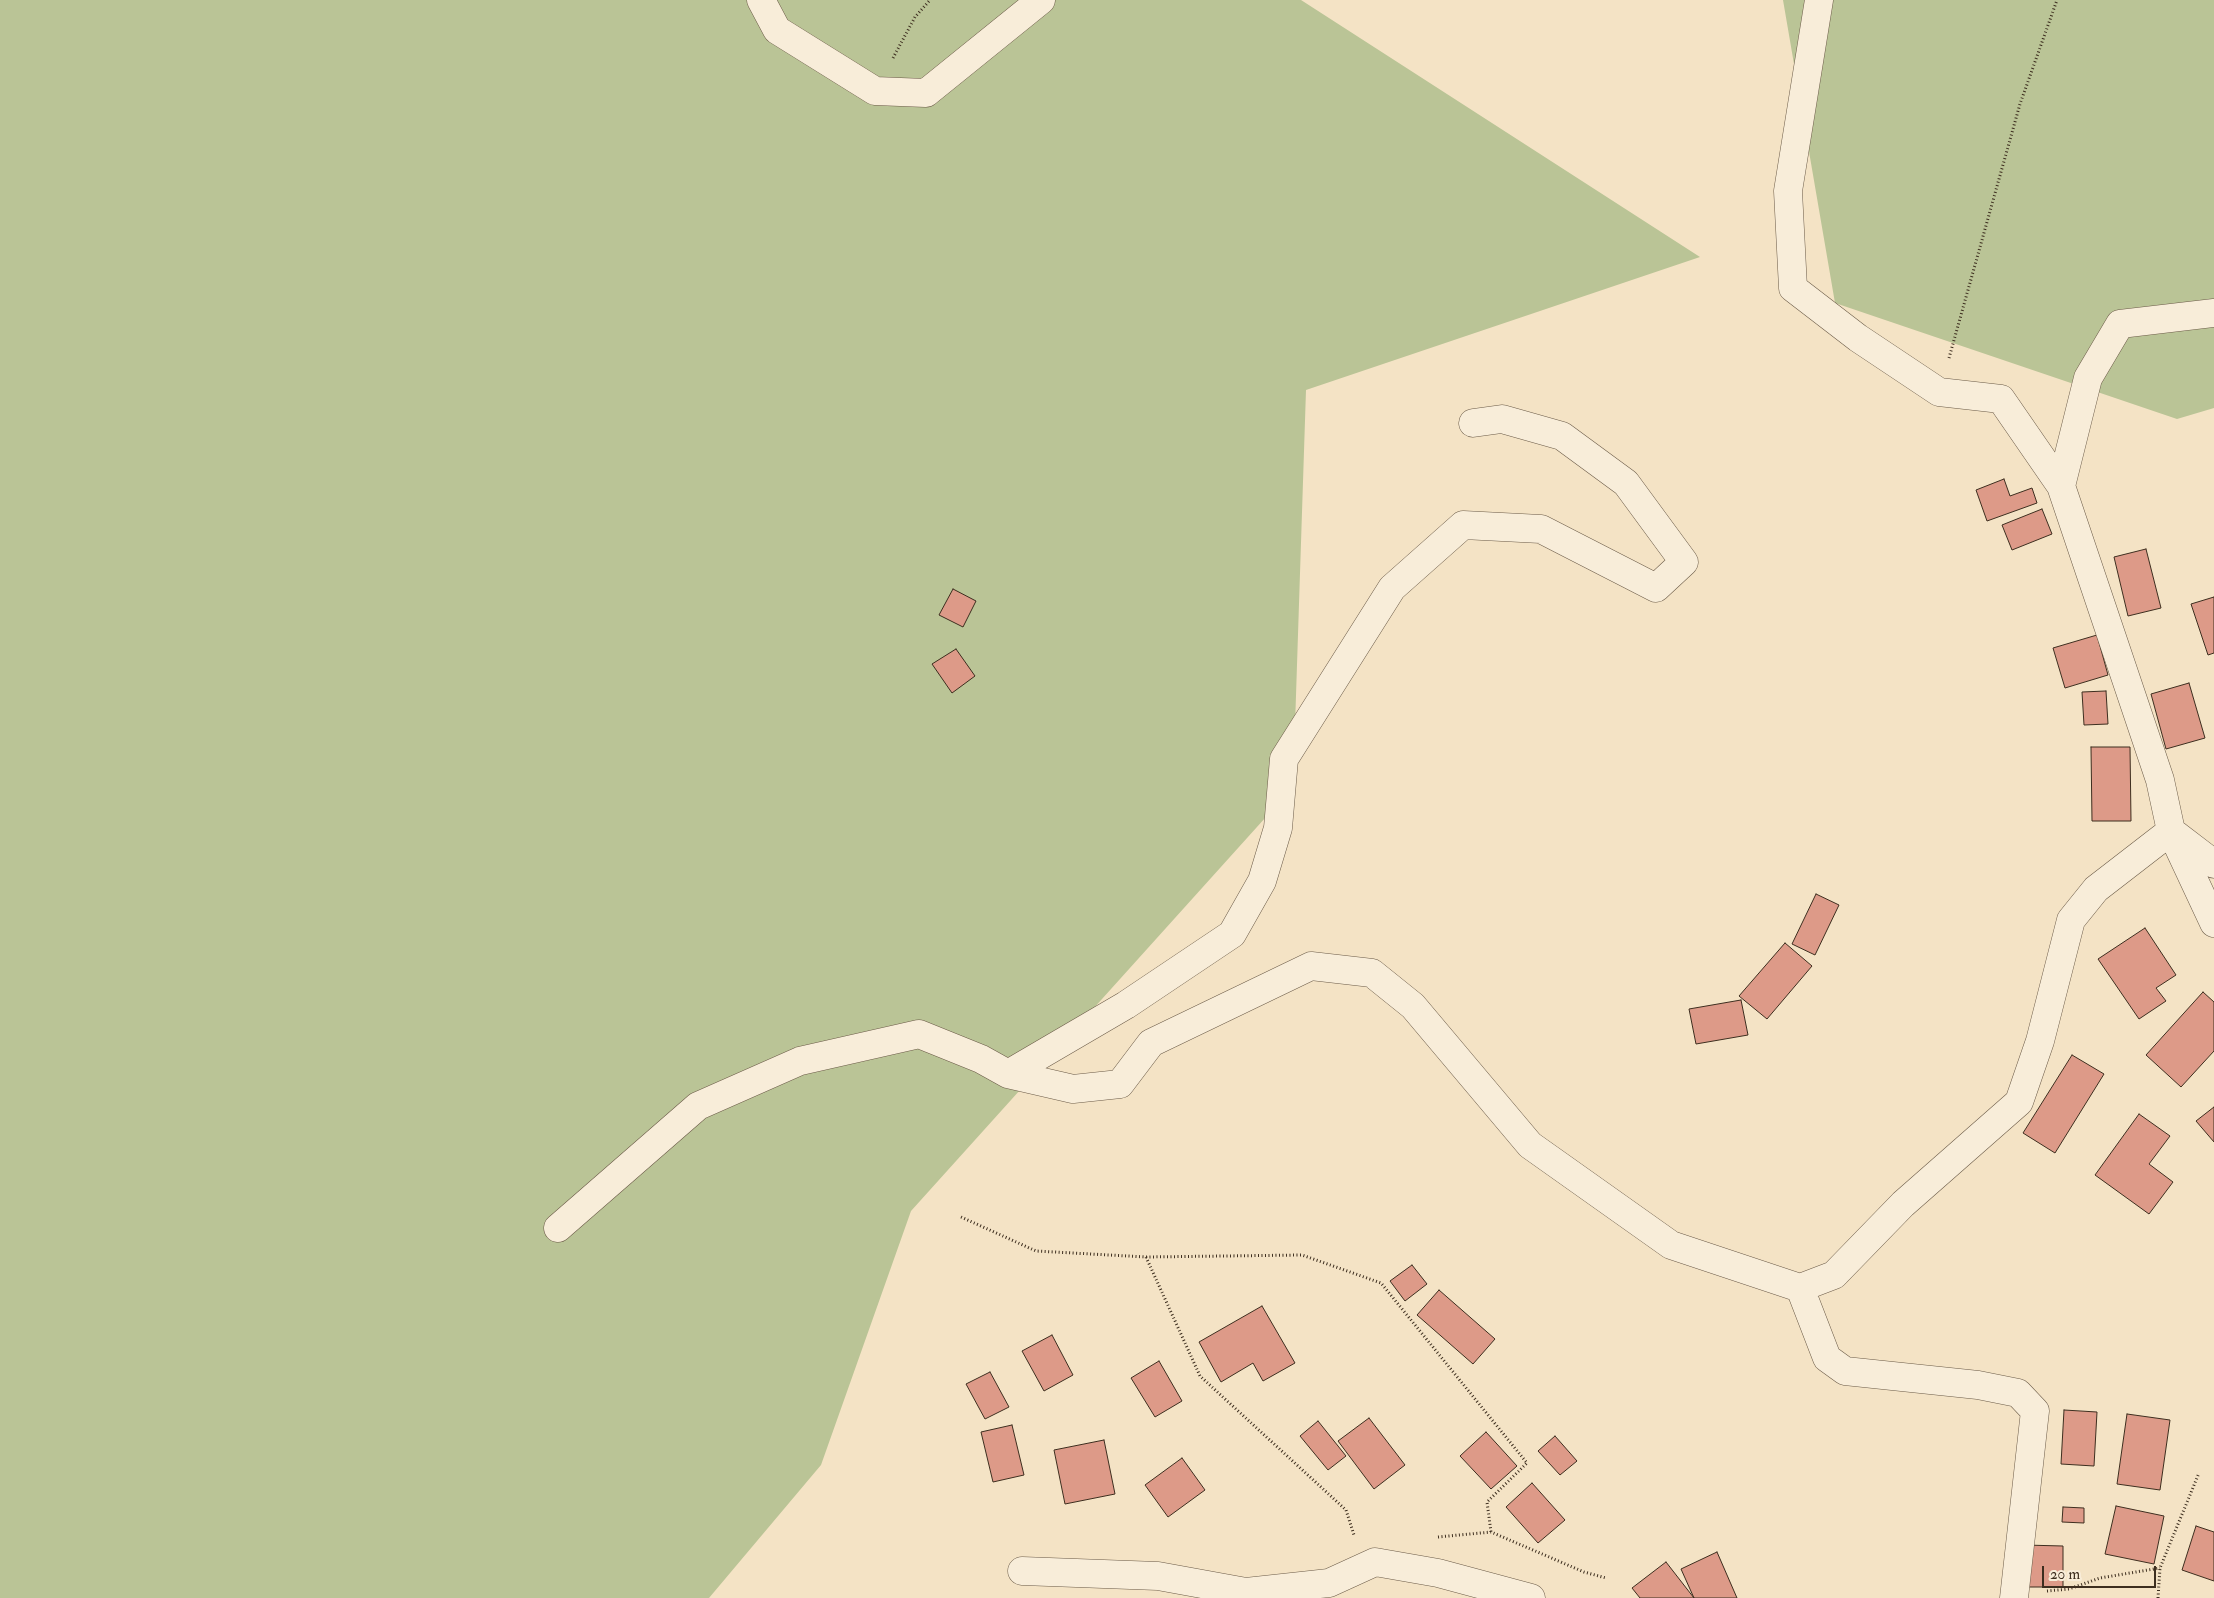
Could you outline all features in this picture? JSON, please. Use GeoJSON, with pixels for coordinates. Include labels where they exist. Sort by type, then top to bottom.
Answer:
{"type":"FeatureCollection","features":[{"type":"Feature","properties":{"kind":"street"},"geometry":{"type":"LineString","coordinates":[[761,0],[777,30],[875,91],[926,94],[1040,0]]}},
{"type":"Feature","properties":{"kind":"street"},"geometry":{"type":"LineString","coordinates":[[1819,0],[1788,191],[1793,288],[1858,338],[1939,392],[2001,399],[2061,486],[2160,780],[2171,831],[2214,923]]}},
{"type":"Feature","properties":{"kind":"street"},"geometry":{"type":"LineString","coordinates":[[2061,486],[2088,378],[2120,324],[2214,313]]}},
{"type":"Feature","properties":{"kind":"street"},"geometry":{"type":"LineString","coordinates":[[1008,1074],[1126,1005],[1232,934],[1262,881],[1278,828],[1284,759],[1392,588],[1463,525],[1540,529],[1656,588],[1684,562],[1626,483],[1562,436],[1502,420],[1474,423]]}},
{"type":"Feature","properties":{"kind":"street"},"geometry":{"type":"LineString","coordinates":[[2171,831],[2214,864]]}},
{"type":"Feature","properties":{"kind":"street"},"geometry":{"type":"LineString","coordinates":[[558,1228],[698,1106],[800,1061],[919,1034],[981,1058],[1008,1074],[1073,1089],[1120,1084],[1151,1043],[1311,966],[1372,973],[1413,1006],[1530,1145],[1671,1245],[1800,1288],[1834,1274],[1903,1204],[2018,1102],[2040,1041],[2072,920],[2096,889],[2171,831]]}},
{"type":"Feature","properties":{"kind":"street"},"geometry":{"type":"LineString","coordinates":[[1800,1288],[1827,1358],[1845,1371],[1978,1385],[2018,1393],[2035,1411],[2014,1596]]}},
{"type":"Feature","properties":{"kind":"street"},"geometry":{"type":"LineString","coordinates":[[1022,1571],[1158,1576],[1246,1592],[1329,1583],[1374,1562],[1438,1573],[1531,1598]]}},
{"type":"Feature","properties":{"kind":"path"},"geometry":{"type":"LineString","coordinates":[[875,91],[915,17],[930,0]]}},
{"type":"Feature","properties":{"kind":"path"},"geometry":{"type":"LineString","coordinates":[[1939,392],[2020,104],[2057,0]]}},
{"type":"Feature","properties":{"kind":"path"},"geometry":{"type":"LineString","coordinates":[[961,1217],[1036,1251],[1146,1257],[1302,1255],[1381,1283],[1527,1462],[1487,1502],[1491,1532]]}},
{"type":"Feature","properties":{"kind":"path"},"geometry":{"type":"LineString","coordinates":[[1146,1257],[1200,1376],[1346,1510],[1354,1533],[1352,1550],[1329,1583]]}},
{"type":"Feature","properties":{"kind":"path"},"geometry":{"type":"LineString","coordinates":[[2158,1598],[2160,1568],[2199,1473]]}},
{"type":"Feature","properties":{"kind":"path"},"geometry":{"type":"LineString","coordinates":[[1435,1537],[1491,1532],[1584,1572],[1606,1578]]}},
{"type":"Feature","properties":{"kind":"path"},"geometry":{"type":"LineString","coordinates":[[2014,1596],[2069,1589],[2100,1578],[2160,1568]]}},
{"type":"Feature","properties":{"kind":"green space"},"geometry":{"type":"Polygon","coordinates":[[[0,0],[1301,0],[1700,257],[1306,390],[1293,787],[911,1211],[821,1465],[709,1598],[0,1598],[0,0]]]}},
{"type":"Feature","properties":{"kind":"green space"},"geometry":{"type":"Polygon","coordinates":[[[1783,0],[2214,0],[2214,408],[2177,419],[1835,303],[1783,0]]]}},
{"type":"Feature","properties":{"kind":"building"},"geometry":{"type":"Polygon","coordinates":[[[2004,479],[2010,496],[2032,488],[2037,503],[1987,521],[1976,490],[2004,479]]]}},
{"type":"Feature","properties":{"kind":"building"},"geometry":{"type":"Polygon","coordinates":[[[2042,509],[2052,534],[2012,550],[2002,525],[2042,509]]]}},
{"type":"Feature","properties":{"kind":"building"},"geometry":{"type":"Polygon","coordinates":[[[2146,549],[2161,608],[2128,616],[2114,557],[2146,549]]]}},
{"type":"Feature","properties":{"kind":"building"},"geometry":{"type":"Polygon","coordinates":[[[953,589],[976,601],[963,627],[939,615],[953,589]]]}},
{"type":"Feature","properties":{"kind":"building"},"geometry":{"type":"Polygon","coordinates":[[[2214,597],[2214,653],[2208,655],[2191,604],[2214,597]]]}},
{"type":"Feature","properties":{"kind":"building"},"geometry":{"type":"Polygon","coordinates":[[[2097,635],[2108,675],[2065,688],[2053,648],[2097,635]]]}},
{"type":"Feature","properties":{"kind":"building"},"geometry":{"type":"Polygon","coordinates":[[[956,649],[975,676],[952,693],[932,664],[956,649]]]}},
{"type":"Feature","properties":{"kind":"building"},"geometry":{"type":"Polygon","coordinates":[[[2189,683],[2205,738],[2166,749],[2151,694],[2189,683]]]}},
{"type":"Feature","properties":{"kind":"building"},"geometry":{"type":"Polygon","coordinates":[[[2106,691],[2108,724],[2084,725],[2082,692],[2106,691]]]}},
{"type":"Feature","properties":{"kind":"building"},"geometry":{"type":"Polygon","coordinates":[[[2091,747],[2130,747],[2131,821],[2092,821],[2091,747]]]}},
{"type":"Feature","properties":{"kind":"building"},"geometry":{"type":"Polygon","coordinates":[[[1816,894],[1839,905],[1815,955],[1792,944],[1816,894]]]}},
{"type":"Feature","properties":{"kind":"building"},"geometry":{"type":"Polygon","coordinates":[[[2145,928],[2176,975],[2156,988],[2166,1001],[2139,1019],[2098,959],[2145,928]]]}},
{"type":"Feature","properties":{"kind":"building"},"geometry":{"type":"Polygon","coordinates":[[[1785,943],[1812,966],[1767,1019],[1739,996],[1785,943]]]}},
{"type":"Feature","properties":{"kind":"building"},"geometry":{"type":"Polygon","coordinates":[[[2203,992],[2214,1002],[2214,1051],[2181,1087],[2146,1055],[2203,992]]]}},
{"type":"Feature","properties":{"kind":"building"},"geometry":{"type":"Polygon","coordinates":[[[1741,1000],[1748,1035],[1696,1044],[1689,1009],[1741,1000]]]}},
{"type":"Feature","properties":{"kind":"building"},"geometry":{"type":"Polygon","coordinates":[[[2072,1055],[2104,1074],[2055,1153],[2023,1133],[2072,1055]]]}},
{"type":"Feature","properties":{"kind":"building"},"geometry":{"type":"Polygon","coordinates":[[[2214,1107],[2214,1142],[2196,1121],[2214,1107]]]}},
{"type":"Feature","properties":{"kind":"building"},"geometry":{"type":"Polygon","coordinates":[[[2139,1114],[2170,1136],[2149,1164],[2173,1182],[2149,1214],[2095,1175],[2139,1114]]]}},
{"type":"Feature","properties":{"kind":"building"},"geometry":{"type":"Polygon","coordinates":[[[1412,1265],[1427,1284],[1405,1301],[1390,1281],[1412,1265]]]}},
{"type":"Feature","properties":{"kind":"building"},"geometry":{"type":"Polygon","coordinates":[[[1439,1290],[1495,1339],[1473,1364],[1417,1315],[1439,1290]]]}},
{"type":"Feature","properties":{"kind":"building"},"geometry":{"type":"Polygon","coordinates":[[[1262,1306],[1295,1363],[1263,1381],[1253,1363],[1221,1382],[1199,1342],[1262,1306]]]}},
{"type":"Feature","properties":{"kind":"building"},"geometry":{"type":"Polygon","coordinates":[[[1052,1335],[1073,1375],[1044,1391],[1022,1351],[1052,1335]]]}},
{"type":"Feature","properties":{"kind":"building"},"geometry":{"type":"Polygon","coordinates":[[[1159,1361],[1182,1401],[1155,1417],[1131,1378],[1159,1361]]]}},
{"type":"Feature","properties":{"kind":"building"},"geometry":{"type":"Polygon","coordinates":[[[990,1372],[1009,1407],[985,1419],[966,1384],[990,1372]]]}},
{"type":"Feature","properties":{"kind":"building"},"geometry":{"type":"Polygon","coordinates":[[[2064,1410],[2097,1412],[2094,1466],[2061,1464],[2064,1410]]]}},
{"type":"Feature","properties":{"kind":"building"},"geometry":{"type":"Polygon","coordinates":[[[2127,1414],[2170,1420],[2160,1490],[2117,1484],[2127,1414]]]}},
{"type":"Feature","properties":{"kind":"building"},"geometry":{"type":"Polygon","coordinates":[[[1369,1418],[1405,1465],[1374,1489],[1338,1441],[1369,1418]]]}},
{"type":"Feature","properties":{"kind":"building"},"geometry":{"type":"Polygon","coordinates":[[[1318,1421],[1346,1456],[1328,1470],[1300,1436],[1318,1421]]]}},
{"type":"Feature","properties":{"kind":"building"},"geometry":{"type":"Polygon","coordinates":[[[1012,1425],[1024,1475],[993,1482],[981,1432],[1012,1425]]]}},
{"type":"Feature","properties":{"kind":"building"},"geometry":{"type":"Polygon","coordinates":[[[1486,1432],[1517,1466],[1491,1489],[1460,1456],[1486,1432]]]}},
{"type":"Feature","properties":{"kind":"building"},"geometry":{"type":"Polygon","coordinates":[[[1555,1436],[1577,1461],[1560,1475],[1538,1451],[1555,1436]]]}},
{"type":"Feature","properties":{"kind":"building"},"geometry":{"type":"Polygon","coordinates":[[[1104,1440],[1115,1494],[1065,1504],[1054,1450],[1104,1440]]]}},
{"type":"Feature","properties":{"kind":"building"},"geometry":{"type":"Polygon","coordinates":[[[1182,1458],[1205,1490],[1168,1517],[1145,1485],[1182,1458]]]}},
{"type":"Feature","properties":{"kind":"building"},"geometry":{"type":"Polygon","coordinates":[[[1532,1483],[1565,1520],[1538,1543],[1506,1507],[1532,1483]]]}},
{"type":"Feature","properties":{"kind":"building"},"geometry":{"type":"Polygon","coordinates":[[[2116,1506],[2164,1516],[2154,1564],[2105,1554],[2116,1506]]]}},
{"type":"Feature","properties":{"kind":"building"},"geometry":{"type":"Polygon","coordinates":[[[2063,1507],[2084,1508],[2084,1523],[2062,1522],[2063,1507]]]}},
{"type":"Feature","properties":{"kind":"building"},"geometry":{"type":"Polygon","coordinates":[[[2196,1526],[2214,1532],[2214,1581],[2182,1570],[2196,1526]]]}},
{"type":"Feature","properties":{"kind":"building"},"geometry":{"type":"Polygon","coordinates":[[[2024,1545],[2063,1546],[2063,1587],[2023,1587],[2024,1545]]]}},
{"type":"Feature","properties":{"kind":"building"},"geometry":{"type":"Polygon","coordinates":[[[1717,1552],[1737,1598],[1694,1598],[1681,1569],[1717,1552]]]}},
{"type":"Feature","properties":{"kind":"building"},"geometry":{"type":"Polygon","coordinates":[[[1666,1562],[1694,1598],[1640,1598],[1632,1588],[1666,1562]]]}}]}
